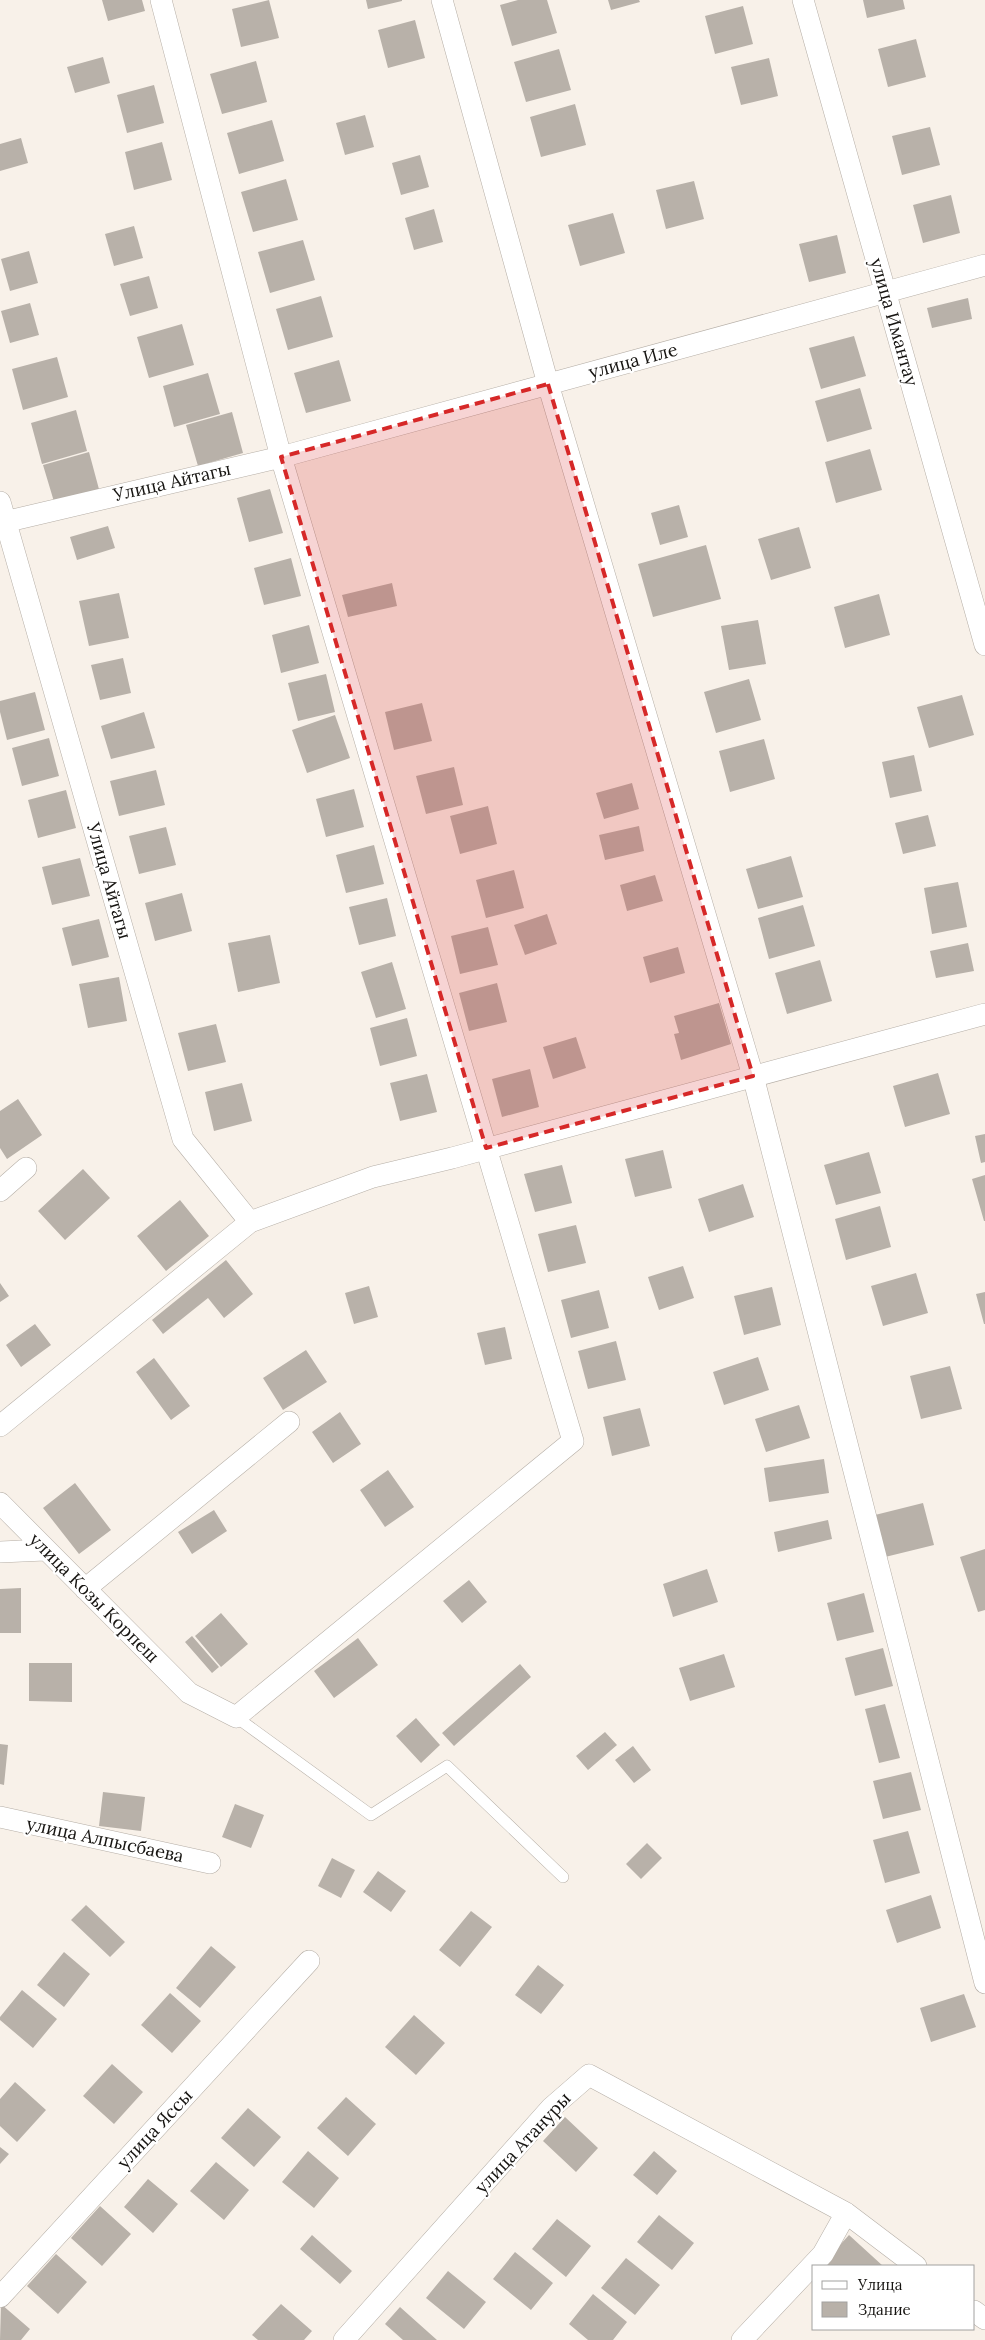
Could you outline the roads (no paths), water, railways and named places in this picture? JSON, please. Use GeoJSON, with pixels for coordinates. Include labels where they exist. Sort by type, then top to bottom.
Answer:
{"type":"FeatureCollection","features":[{"type":"Feature","properties":{"kind":"street"},"geometry":{"type":"LineString","coordinates":[[161,0],[281,457],[574,1441],[236,1717]]}},
{"type":"Feature","properties":{"kind":"street"},"geometry":{"type":"LineString","coordinates":[[442,0],[548,384],[753,1076],[985,1983]]}},
{"type":"Feature","properties":{"kind":"street","name":"улица Имантау"},"geometry":{"type":"LineString","coordinates":[[804,0],[985,645]]}},
{"type":"Feature","properties":{"kind":"street","name":"улица Иле"},"geometry":{"type":"LineString","coordinates":[[281,457],[985,265]]}},
{"type":"Feature","properties":{"kind":"street","name":"Улица Айтагы"},"geometry":{"type":"LineString","coordinates":[[250,1222],[183,1139],[2,515],[281,457]]}},
{"type":"Feature","properties":{"kind":"street"},"geometry":{"type":"LineString","coordinates":[[0,1426],[250,1222],[373,1177],[985,1014]]}},
{"type":"Feature","properties":{"kind":"street"},"geometry":{"type":"LineString","coordinates":[[0,1191],[26,1168]]}},
{"type":"Feature","properties":{"kind":"street"},"geometry":{"type":"LineString","coordinates":[[85,1590],[289,1422]]}},
{"type":"Feature","properties":{"kind":"street","name":"улица Козы Корпеш"},"geometry":{"type":"LineString","coordinates":[[0,1503],[189,1693],[236,1717]]}},
{"type":"Feature","properties":{"kind":"street"},"geometry":{"type":"LineString","coordinates":[[0,1552],[45,1550]]}},
{"type":"Feature","properties":{"kind":"street","name":"улица Алпысбаева"},"geometry":{"type":"LineString","coordinates":[[0,1817],[210,1863]]}},
{"type":"Feature","properties":{"kind":"street","name":"улица Яссы"},"geometry":{"type":"LineString","coordinates":[[0,2297],[309,1961]]}},
{"type":"Feature","properties":{"kind":"street","name":"улица Атануры"},"geometry":{"type":"LineString","coordinates":[[344,2340],[551,2108],[589,2075],[846,2213]]}},
{"type":"Feature","properties":{"kind":"street"},"geometry":{"type":"LineString","coordinates":[[813,2265],[823,2254],[846,2213],[915,2265]]}},
{"type":"Feature","properties":{"kind":"street"},"geometry":{"type":"LineString","coordinates":[[742,2340],[812,2266]]}},
{"type":"Feature","properties":{"kind":"street"},"geometry":{"type":"LineString","coordinates":[[975,2311],[985,2319]]}},
{"type":"Feature","properties":{"kind":"lane"},"geometry":{"type":"LineString","coordinates":[[236,1717],[371,1815],[447,1766],[563,1876]]}}]}
